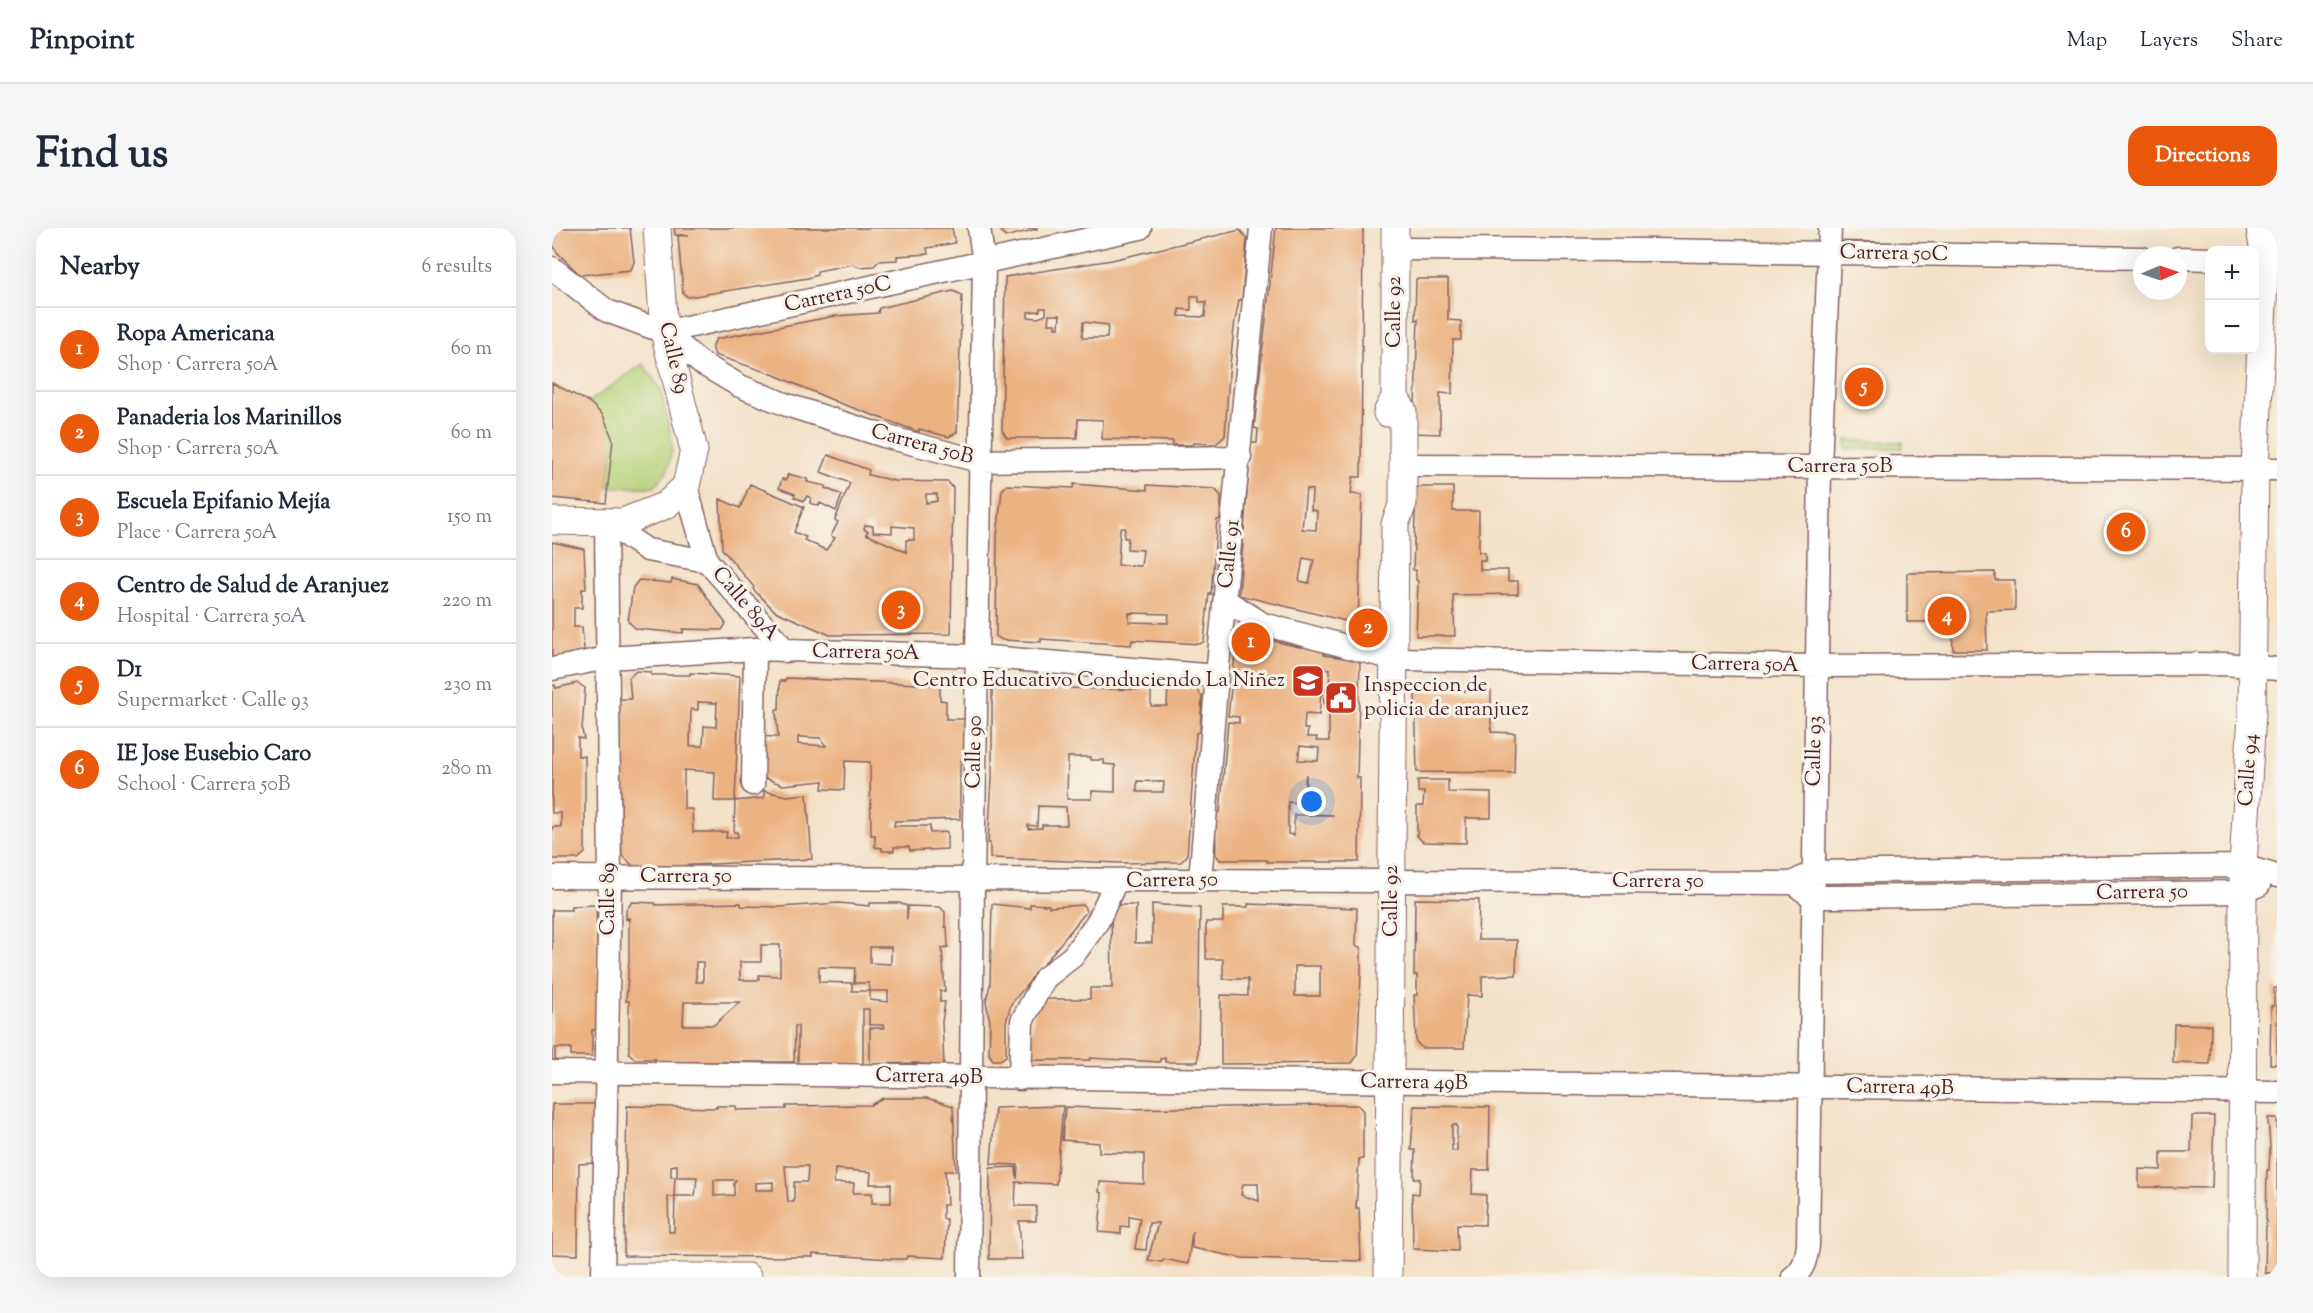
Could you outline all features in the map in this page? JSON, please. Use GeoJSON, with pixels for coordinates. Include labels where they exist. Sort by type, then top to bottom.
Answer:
{"type":"FeatureCollection","features":[{"type":"Feature","properties":{"kind":"street","name":"Calle 89"},"geometry":{"type":"LineString","coordinates":[[657,228],[664,332],[694,450],[686,486]]}},
{"type":"Feature","properties":{"kind":"street","name":"Calle 90"},"geometry":{"type":"LineString","coordinates":[[969,1277],[972,879],[984,264],[979,228]]}},
{"type":"Feature","properties":{"kind":"street","name":"Carrera 50C"},"geometry":{"type":"LineString","coordinates":[[664,332],[984,264],[1140,228]]}},
{"type":"Feature","properties":{"kind":"street","name":"Calle 91"},"geometry":{"type":"LineString","coordinates":[[1200,880],[1216,676],[1240,457],[1261,228]]}},
{"type":"Feature","properties":{"kind":"street","name":"Calle 93"},"geometry":{"type":"LineString","coordinates":[[1796,1275],[1806,1260],[1808,1246],[1820,467],[1830,228]]}},
{"type":"Feature","properties":{"kind":"street","name":"Calle 94"},"geometry":{"type":"LineString","coordinates":[[2242,1277],[2240,1116],[2243,1091],[2242,879],[2265,669],[2266,260],[2260,228]]}},
{"type":"Feature","properties":{"kind":"street","name":"Carrera 50C"},"geometry":{"type":"LineString","coordinates":[[1395,238],[1829,253],[2133,258]]}},
{"type":"Feature","properties":{"kind":"street","name":"Calle 92"},"geometry":{"type":"LineString","coordinates":[[1388,1277],[1395,524],[1388,504],[1387,412],[1395,397],[1395,238]]}},
{"type":"Feature","properties":{"kind":"street"},"geometry":{"type":"LineString","coordinates":[[2187,258],[2205,259]]}},
{"type":"Feature","properties":{"kind":"street"},"geometry":{"type":"LineString","coordinates":[[552,268],[607,311],[664,332]]}},
{"type":"Feature","properties":{"kind":"street","name":"Carrera 50B"},"geometry":{"type":"LineString","coordinates":[[664,332],[701,363],[740,386],[787,405],[884,436],[979,461],[1240,457]]}},
{"type":"Feature","properties":{"kind":"street","name":"Calle 92"},"geometry":{"type":"LineString","coordinates":[[1395,397],[1403,411],[1403,504],[1395,524]]}},
{"type":"Feature","properties":{"kind":"street","name":"Carrera 50B"},"geometry":{"type":"LineString","coordinates":[[1403,465],[2266,469]]}},
{"type":"Feature","properties":{"kind":"street"},"geometry":{"type":"LineString","coordinates":[[552,521],[623,522],[666,505],[686,486]]}},
{"type":"Feature","properties":{"kind":"street","name":"Calle 89A"},"geometry":{"type":"LineString","coordinates":[[686,486],[707,561],[786,651]]}},
{"type":"Feature","properties":{"kind":"street","name":"Calle 89"},"geometry":{"type":"LineString","coordinates":[[604,1277],[603,1176],[608,1072],[610,877],[606,522]]}},
{"type":"Feature","properties":{"kind":"street"},"geometry":{"type":"LineString","coordinates":[[606,522],[647,550],[707,561]]}},
{"type":"Feature","properties":{"kind":"street","name":"Carrera 50A"},"geometry":{"type":"LineString","coordinates":[[1225,600],[1263,624],[1394,659],[1816,666],[2226,664],[2265,669]]}},
{"type":"Feature","properties":{"kind":"street"},"geometry":{"type":"LineString","coordinates":[[753,784],[755,649]]}},
{"type":"Feature","properties":{"kind":"street","name":"Carrera 50A"},"geometry":{"type":"LineString","coordinates":[[552,669],[607,658],[755,649],[976,656],[1216,676]]}},
{"type":"Feature","properties":{"kind":"street","name":"Carrera 50"},"geometry":{"type":"LineString","coordinates":[[552,877],[1116,882],[1200,880],[1792,883],[1813,872],[2242,879]]}},
{"type":"Feature","properties":{"kind":"street","name":"Carrera 50"},"geometry":{"type":"LineString","coordinates":[[1813,897],[2277,876]]}},
{"type":"Feature","properties":{"kind":"street"},"geometry":{"type":"LineString","coordinates":[[1020,1079],[1022,1021],[1045,978],[1073,956],[1098,921],[1116,882]]}},
{"type":"Feature","properties":{"kind":"street"},"geometry":{"type":"LineString","coordinates":[[1792,883],[1813,897]]}},
{"type":"Feature","properties":{"kind":"street","name":"Carrera 49B"},"geometry":{"type":"LineString","coordinates":[[552,1072],[2277,1092]]}},
{"type":"Feature","properties":{"kind":"street"},"geometry":{"type":"LineString","coordinates":[[604,1277],[747,1277]]}},
{"type":"Feature","properties":{"kind":"green space"},"geometry":{"type":"Polygon","coordinates":[[[643,364],[661,390],[673,447],[667,472],[654,487],[608,487],[612,451],[609,432],[599,413],[589,402],[643,364]]]}},
{"type":"Feature","properties":{"kind":"green space"},"geometry":{"type":"Polygon","coordinates":[[[1846,440],[1903,442],[1903,448],[1847,449],[1846,440]]]}},
{"type":"Feature","properties":{"kind":"building"},"geometry":{"type":"Polygon","coordinates":[[[552,228],[630,228],[634,262],[631,270],[580,275],[552,244],[552,228]]]}},
{"type":"Feature","properties":{"kind":"building"},"geometry":{"type":"Polygon","coordinates":[[[674,228],[952,228],[955,243],[927,248],[928,254],[897,256],[897,260],[879,261],[874,266],[859,267],[853,264],[817,271],[817,275],[808,278],[688,297],[683,293],[678,236],[689,235],[675,235],[674,228]]]}},
{"type":"Feature","properties":{"kind":"building"},"geometry":{"type":"Polygon","coordinates":[[[999,228],[1037,228],[1037,229],[1005,237],[999,228]]]}},
{"type":"Feature","properties":{"kind":"building"},"geometry":{"type":"Polygon","coordinates":[[[1276,228],[1363,228],[1361,477],[1353,477],[1351,494],[1362,495],[1358,624],[1239,595],[1251,443],[1257,443],[1258,429],[1254,428],[1276,228]],[[1306,489],[1302,529],[1316,530],[1317,511],[1311,510],[1312,490],[1306,489]],[[1303,558],[1299,581],[1309,583],[1314,560],[1303,558]]]}},
{"type":"Feature","properties":{"kind":"building"},"geometry":{"type":"Polygon","coordinates":[[[1240,230],[1247,239],[1242,300],[1239,300],[1235,320],[1229,373],[1225,436],[1216,444],[1173,445],[1173,441],[1102,439],[1103,420],[1078,419],[1077,438],[1007,438],[1002,430],[1005,277],[1112,260],[1240,230]],[[1191,296],[1191,310],[1179,309],[1179,316],[1205,317],[1206,302],[1199,302],[1199,296],[1191,296]],[[1040,308],[1040,311],[1028,312],[1028,317],[1038,318],[1046,315],[1046,308],[1040,308]],[[1049,315],[1048,324],[1055,324],[1055,328],[1059,328],[1060,315],[1049,315]],[[1083,322],[1082,338],[1107,338],[1108,325],[1083,322]]]}},
{"type":"Feature","properties":{"kind":"building"},"geometry":{"type":"Polygon","coordinates":[[[1416,279],[1448,279],[1448,320],[1461,321],[1461,340],[1453,340],[1452,394],[1440,393],[1440,434],[1414,433],[1418,319],[1415,320],[1416,279]]]}},
{"type":"Feature","properties":{"kind":"building"},"geometry":{"type":"Polygon","coordinates":[[[953,291],[962,295],[957,432],[949,437],[919,429],[919,432],[837,402],[772,374],[715,355],[712,347],[716,339],[835,316],[878,313],[879,308],[953,291]]]}},
{"type":"Feature","properties":{"kind":"building"},"geometry":{"type":"Polygon","coordinates":[[[552,383],[589,402],[603,415],[613,440],[606,503],[552,498],[552,383]]]}},
{"type":"Feature","properties":{"kind":"building"},"geometry":{"type":"Polygon","coordinates":[[[828,455],[869,470],[868,475],[895,481],[948,482],[953,488],[951,634],[830,635],[775,611],[753,589],[754,587],[722,549],[720,499],[740,508],[750,484],[804,507],[794,532],[806,537],[804,540],[826,550],[835,538],[831,536],[838,522],[835,520],[850,483],[821,472],[828,455]],[[926,494],[926,503],[937,501],[937,494],[926,494]],[[865,525],[864,529],[868,531],[866,534],[906,552],[906,540],[914,540],[914,528],[892,526],[892,533],[873,532],[873,526],[865,525]]]}},
{"type":"Feature","properties":{"kind":"building"},"geometry":{"type":"Polygon","coordinates":[[[788,474],[808,479],[807,482],[826,486],[825,488],[842,495],[836,511],[820,503],[819,506],[810,503],[811,498],[807,496],[804,501],[794,497],[795,494],[779,488],[782,479],[786,480],[788,474]]]}},
{"type":"Feature","properties":{"kind":"building"},"geometry":{"type":"Polygon","coordinates":[[[1074,484],[1147,490],[1147,485],[1215,489],[1221,496],[1204,641],[1200,644],[1132,640],[1131,645],[1041,639],[1041,642],[1002,640],[996,636],[997,537],[1002,490],[1007,485],[1073,488],[1074,484]],[[1120,528],[1118,565],[1141,566],[1143,550],[1127,549],[1128,538],[1124,538],[1125,528],[1120,528]],[[1129,613],[1129,622],[1168,623],[1169,614],[1129,613]]]}},
{"type":"Feature","properties":{"kind":"building"},"geometry":{"type":"Polygon","coordinates":[[[1416,487],[1453,487],[1453,511],[1479,511],[1479,552],[1485,553],[1485,561],[1480,560],[1480,570],[1508,570],[1508,581],[1518,581],[1518,594],[1453,595],[1455,636],[1416,636],[1418,581],[1416,570],[1413,570],[1416,487]]]}},
{"type":"Feature","properties":{"kind":"building"},"geometry":{"type":"Polygon","coordinates":[[[552,542],[584,549],[586,589],[582,589],[582,608],[574,608],[574,627],[582,627],[584,650],[572,657],[552,658],[552,542]]]}},
{"type":"Feature","properties":{"kind":"building"},"geometry":{"type":"Polygon","coordinates":[[[1995,572],[1995,580],[2015,580],[2015,610],[1986,611],[1987,650],[1953,650],[1952,622],[1907,622],[1907,573],[1995,572]]]}},
{"type":"Feature","properties":{"kind":"building"},"geometry":{"type":"Polygon","coordinates":[[[672,579],[698,584],[726,624],[722,630],[683,629],[683,633],[636,629],[628,621],[633,587],[639,580],[671,583],[672,579]]]}},
{"type":"Feature","properties":{"kind":"building"},"geometry":{"type":"Polygon","coordinates":[[[1240,633],[1299,647],[1324,647],[1324,655],[1360,660],[1357,778],[1360,778],[1359,862],[1220,860],[1216,855],[1215,813],[1220,812],[1228,722],[1239,723],[1239,717],[1228,716],[1237,636],[1240,633]],[[1323,668],[1319,715],[1305,714],[1304,729],[1308,729],[1307,737],[1317,737],[1316,741],[1329,741],[1329,706],[1324,703],[1323,692],[1329,687],[1330,669],[1323,668]],[[1300,746],[1298,760],[1318,761],[1319,748],[1300,746]],[[1306,774],[1303,803],[1288,802],[1288,834],[1294,835],[1294,815],[1334,815],[1306,814],[1306,774]]]}},
{"type":"Feature","properties":{"kind":"building"},"geometry":{"type":"Polygon","coordinates":[[[636,671],[651,672],[651,675],[690,675],[690,673],[740,676],[735,801],[764,798],[764,791],[787,796],[807,794],[812,859],[635,868],[622,855],[618,699],[631,699],[629,678],[636,671]],[[698,702],[698,710],[691,709],[690,746],[703,746],[704,726],[716,727],[717,703],[698,702]],[[684,770],[684,809],[692,809],[693,832],[727,832],[726,838],[738,837],[737,832],[734,832],[735,801],[714,801],[715,772],[684,770]]]}},
{"type":"Feature","properties":{"kind":"building"},"geometry":{"type":"Polygon","coordinates":[[[786,678],[940,685],[940,700],[946,701],[946,719],[967,719],[965,749],[960,764],[960,819],[895,821],[894,826],[930,826],[930,833],[947,832],[947,849],[910,851],[909,847],[894,847],[894,851],[882,851],[882,848],[875,847],[875,835],[871,835],[870,762],[845,761],[844,790],[822,789],[823,781],[783,785],[759,776],[755,736],[778,737],[776,710],[779,710],[780,681],[785,681],[786,678]],[[798,737],[798,744],[826,746],[821,738],[798,737]]]}},
{"type":"Feature","properties":{"kind":"building"},"geometry":{"type":"Polygon","coordinates":[[[578,683],[585,688],[582,730],[584,739],[578,738],[578,756],[585,756],[585,853],[578,859],[552,859],[552,827],[561,827],[561,813],[552,813],[552,686],[555,685],[556,688],[578,683]]]}},
{"type":"Feature","properties":{"kind":"building"},"geometry":{"type":"Polygon","coordinates":[[[992,683],[1069,684],[1069,688],[1151,690],[1151,706],[1167,706],[1168,688],[1196,689],[1202,696],[1200,732],[1196,733],[1187,856],[1181,862],[1122,863],[990,858],[990,843],[988,843],[992,779],[992,683]],[[1068,757],[1067,799],[1092,799],[1092,791],[1115,792],[1115,765],[1104,764],[1104,760],[1091,760],[1091,757],[1068,757]],[[1137,781],[1137,792],[1163,792],[1164,782],[1137,781]],[[1038,806],[1037,826],[1028,825],[1028,829],[1042,828],[1042,825],[1067,825],[1066,807],[1038,806]]]}},
{"type":"Feature","properties":{"kind":"building"},"geometry":{"type":"Polygon","coordinates":[[[1415,691],[1491,691],[1491,732],[1515,733],[1514,773],[1417,772],[1415,691]]]}},
{"type":"Feature","properties":{"kind":"building"},"geometry":{"type":"Polygon","coordinates":[[[1418,780],[1448,780],[1448,792],[1491,793],[1491,818],[1466,818],[1466,843],[1423,842],[1417,836],[1417,806],[1423,806],[1424,792],[1418,792],[1418,780]]]}},
{"type":"Feature","properties":{"kind":"building"},"geometry":{"type":"Polygon","coordinates":[[[1415,899],[1479,900],[1478,940],[1517,940],[1516,975],[1482,976],[1482,996],[1467,995],[1464,1048],[1422,1048],[1416,1042],[1415,899]]]}},
{"type":"Feature","properties":{"kind":"building"},"geometry":{"type":"Polygon","coordinates":[[[632,902],[655,903],[656,905],[741,903],[741,906],[780,907],[838,903],[870,906],[870,903],[899,903],[907,906],[907,920],[908,906],[940,907],[945,912],[948,947],[942,948],[945,992],[940,991],[940,1002],[945,1002],[942,1022],[944,1066],[915,1063],[870,1064],[870,1028],[884,1028],[883,1025],[869,1025],[869,1009],[863,1009],[863,1064],[798,1063],[798,1026],[795,1026],[794,1062],[655,1062],[655,1059],[635,1059],[629,1053],[629,1001],[626,1001],[629,918],[626,919],[626,910],[632,902]],[[761,945],[761,962],[740,962],[740,980],[759,980],[759,975],[780,976],[780,945],[761,945]],[[870,947],[870,963],[891,964],[891,947],[870,947]],[[696,962],[696,982],[703,982],[703,962],[696,962]],[[819,967],[819,982],[852,983],[852,991],[870,991],[869,983],[854,983],[855,968],[819,967]],[[870,991],[870,1000],[888,1002],[888,991],[870,991]],[[684,1002],[683,1025],[714,1025],[740,1002],[684,1002]]]}},
{"type":"Feature","properties":{"kind":"building"},"geometry":{"type":"Polygon","coordinates":[[[992,904],[1030,908],[1030,904],[1049,905],[1049,907],[1084,905],[1086,912],[1011,1004],[1006,1022],[1006,1056],[1000,1060],[993,1060],[989,1054],[990,1022],[986,1001],[990,985],[992,904]]]}},
{"type":"Feature","properties":{"kind":"building"},"geometry":{"type":"Polygon","coordinates":[[[1152,904],[1200,908],[1198,1062],[1165,1062],[1165,1058],[1160,1059],[1160,1062],[1090,1058],[1090,1060],[1028,1060],[1036,999],[1090,999],[1090,988],[1112,988],[1111,905],[1136,905],[1135,943],[1152,943],[1152,904]]]}},
{"type":"Feature","properties":{"kind":"building"},"geometry":{"type":"Polygon","coordinates":[[[1248,904],[1357,908],[1356,946],[1361,947],[1361,975],[1357,1056],[1352,1063],[1221,1064],[1221,995],[1248,996],[1248,979],[1223,979],[1223,959],[1206,959],[1206,922],[1223,922],[1223,907],[1248,907],[1248,904]],[[1295,966],[1295,996],[1320,996],[1320,966],[1295,966]]]}},
{"type":"Feature","properties":{"kind":"building"},"geometry":{"type":"Polygon","coordinates":[[[596,905],[599,1011],[598,1030],[592,1030],[592,1056],[571,1056],[571,1048],[555,1048],[555,1061],[552,1061],[552,910],[571,910],[571,906],[596,905]]]}},
{"type":"Feature","properties":{"kind":"building"},"geometry":{"type":"Polygon","coordinates":[[[2274,988],[2277,988],[2277,1064],[2270,1064],[2271,1006],[2274,1006],[2274,988]]]}},
{"type":"Feature","properties":{"kind":"building"},"geometry":{"type":"Polygon","coordinates":[[[2174,1024],[2211,1025],[2210,1064],[2173,1063],[2174,1024]]]}},
{"type":"Feature","properties":{"kind":"building"},"geometry":{"type":"Polygon","coordinates":[[[883,1098],[927,1098],[953,1106],[956,1171],[945,1171],[947,1205],[943,1205],[943,1219],[947,1219],[945,1258],[907,1256],[906,1259],[891,1259],[813,1254],[813,1257],[624,1256],[627,1106],[717,1108],[716,1106],[736,1106],[737,1110],[786,1109],[786,1106],[871,1105],[883,1098]],[[677,1165],[671,1166],[671,1177],[675,1177],[674,1197],[668,1197],[669,1232],[674,1232],[675,1196],[695,1196],[697,1177],[677,1177],[677,1165]],[[785,1166],[788,1202],[794,1202],[794,1182],[807,1182],[808,1166],[785,1166]],[[835,1169],[834,1183],[854,1183],[853,1193],[872,1193],[872,1203],[891,1203],[891,1184],[870,1184],[871,1172],[835,1169]],[[714,1180],[714,1196],[734,1195],[736,1180],[714,1180]],[[773,1182],[755,1183],[755,1190],[773,1190],[773,1182]]]}},
{"type":"Feature","properties":{"kind":"building"},"geometry":{"type":"Polygon","coordinates":[[[552,1104],[601,1104],[596,1163],[579,1164],[578,1255],[552,1254],[552,1104]]]}},
{"type":"Feature","properties":{"kind":"building"},"geometry":{"type":"Polygon","coordinates":[[[1358,1105],[1363,1111],[1363,1159],[1359,1159],[1356,1208],[1359,1208],[1361,1261],[1242,1258],[1192,1248],[1192,1231],[1188,1264],[1164,1259],[1162,1262],[1148,1260],[1158,1223],[1149,1223],[1146,1250],[1135,1249],[1140,1218],[1129,1216],[1129,1227],[1121,1226],[1121,1234],[1099,1232],[1102,1193],[1099,1192],[1100,1182],[1144,1184],[1144,1154],[1099,1152],[1099,1143],[1062,1140],[1065,1107],[1124,1109],[1358,1105]],[[1243,1184],[1241,1195],[1259,1201],[1258,1184],[1243,1184]]]}},
{"type":"Feature","properties":{"kind":"building"},"geometry":{"type":"Polygon","coordinates":[[[1063,1106],[1056,1184],[1016,1182],[1015,1206],[1036,1206],[1036,1221],[1019,1221],[1022,1259],[989,1259],[990,1168],[1016,1167],[1017,1179],[1018,1165],[991,1164],[995,1108],[1063,1106]]]}},
{"type":"Feature","properties":{"kind":"building"},"geometry":{"type":"Polygon","coordinates":[[[1414,1106],[1490,1107],[1489,1170],[1473,1170],[1472,1194],[1486,1195],[1485,1225],[1457,1224],[1458,1251],[1413,1249],[1412,1193],[1419,1194],[1420,1179],[1414,1178],[1415,1150],[1411,1150],[1414,1106]],[[1452,1125],[1452,1151],[1457,1151],[1457,1125],[1452,1125]]]}},
{"type":"Feature","properties":{"kind":"building"},"geometry":{"type":"Polygon","coordinates":[[[2192,1116],[2214,1116],[2212,1188],[2139,1187],[2139,1169],[2161,1170],[2161,1152],[2191,1152],[2192,1116]]]}},
{"type":"Feature","properties":{"kind":"building"},"geometry":{"type":"Polygon","coordinates":[[[2268,1118],[2277,1118],[2277,1273],[2265,1273],[2267,1170],[2269,1170],[2270,1147],[2268,1118]]]}},
{"type":"Feature","properties":{"kind":"place","name":"D1"},"geometry":{"type":"Point","coordinates":[1864,387]}},
{"type":"Feature","properties":{"kind":"place","name":"IE Jose Eusebio Caro"},"geometry":{"type":"Point","coordinates":[2126,532]}},
{"type":"Feature","properties":{"kind":"place","name":"Escuela Epifanio Mejía"},"geometry":{"type":"Point","coordinates":[901,610]}},
{"type":"Feature","properties":{"kind":"place","name":"Centro de Salud de Aranjuez"},"geometry":{"type":"Point","coordinates":[1947,616]}},
{"type":"Feature","properties":{"kind":"place","name":"Panaderia los Marinillos"},"geometry":{"type":"Point","coordinates":[1368,628]}},
{"type":"Feature","properties":{"kind":"place","name":"Ropa Americana"},"geometry":{"type":"Point","coordinates":[1251,642]}},
{"type":"Feature","properties":{"kind":"place","name":"Centro Educativo Conduciendo La Niñez"},"geometry":{"type":"Point","coordinates":[1308,681]}},
{"type":"Feature","properties":{"kind":"place","name":"Inspeccion de policia de aranjuez"},"geometry":{"type":"Point","coordinates":[1341,698]}}]}
